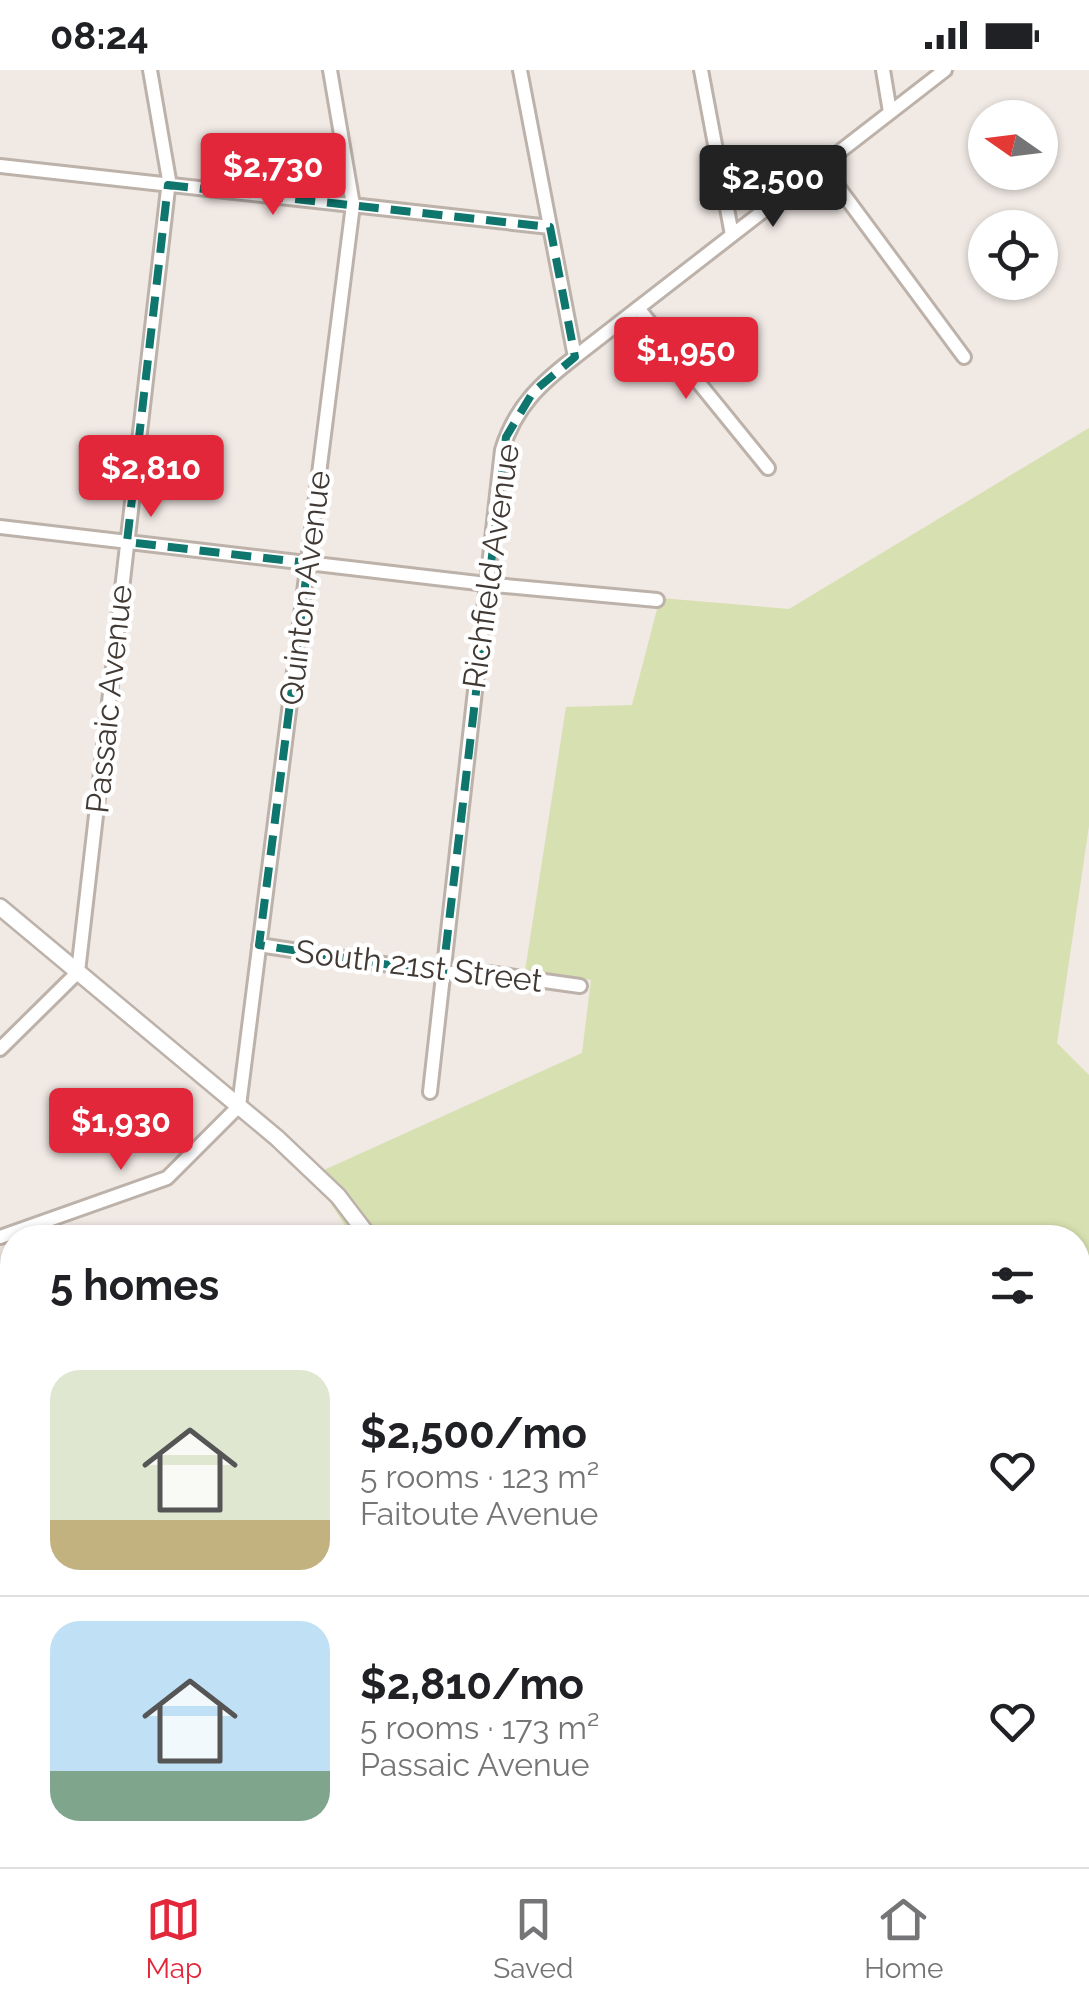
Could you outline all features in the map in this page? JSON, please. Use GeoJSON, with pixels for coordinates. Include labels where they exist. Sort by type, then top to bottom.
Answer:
{"type":"FeatureCollection","features":[{"type":"Feature","properties":{"kind":"street","name":"Passaic Avenue"},"geometry":{"type":"LineString","coordinates":[[78,972],[168,185],[150,70]]}},
{"type":"Feature","properties":{"kind":"street","name":"Quinton Avenue"},"geometry":{"type":"LineString","coordinates":[[239,1106],[353,205],[330,70]]}},
{"type":"Feature","properties":{"kind":"street"},"geometry":{"type":"LineString","coordinates":[[520,70],[575,357]]}},
{"type":"Feature","properties":{"kind":"street"},"geometry":{"type":"LineString","coordinates":[[701,70],[732,235]]}},
{"type":"Feature","properties":{"kind":"street"},"geometry":{"type":"LineString","coordinates":[[883,70],[890,112]]}},
{"type":"Feature","properties":{"kind":"street","name":"Richfield Avenue"},"geometry":{"type":"LineString","coordinates":[[430,1092],[500,463],[511,425],[533,392],[575,357],[945,70]]}},
{"type":"Feature","properties":{"kind":"street"},"geometry":{"type":"LineString","coordinates":[[822,165],[964,357]]}},
{"type":"Feature","properties":{"kind":"street"},"geometry":{"type":"LineString","coordinates":[[0,166],[550,227]]}},
{"type":"Feature","properties":{"kind":"street"},"geometry":{"type":"LineString","coordinates":[[638,308],[768,468]]}},
{"type":"Feature","properties":{"kind":"street"},"geometry":{"type":"LineString","coordinates":[[0,527],[657,600]]}},
{"type":"Feature","properties":{"kind":"street"},"geometry":{"type":"LineString","coordinates":[[0,907],[239,1106],[338,1196],[360,1225]]}},
{"type":"Feature","properties":{"kind":"street","name":"South 21st Street"},"geometry":{"type":"LineString","coordinates":[[259,945],[443,973],[488,973],[580,986]]}},
{"type":"Feature","properties":{"kind":"street"},"geometry":{"type":"LineString","coordinates":[[0,1049],[78,972]]}},
{"type":"Feature","properties":{"kind":"street"},"geometry":{"type":"LineString","coordinates":[[36,1225],[167,1178],[239,1106]]}},
{"type":"Feature","properties":{"kind":"highlighted area"},"geometry":{"type":"Polygon","coordinates":[[[168,185],[550,227],[575,357],[533,392],[506,437],[443,973],[259,945],[308,563],[127,542],[168,185]]]}},
{"type":"Feature","properties":{"kind":"green space"},"geometry":{"type":"Polygon","coordinates":[[[1089,428],[1089,826],[1057,1043],[1089,1075],[1089,1225],[344,1225],[313,1175],[582,1053],[591,980],[525,971],[566,707],[632,705],[660,598],[789,609],[1089,428]]]}}]}
